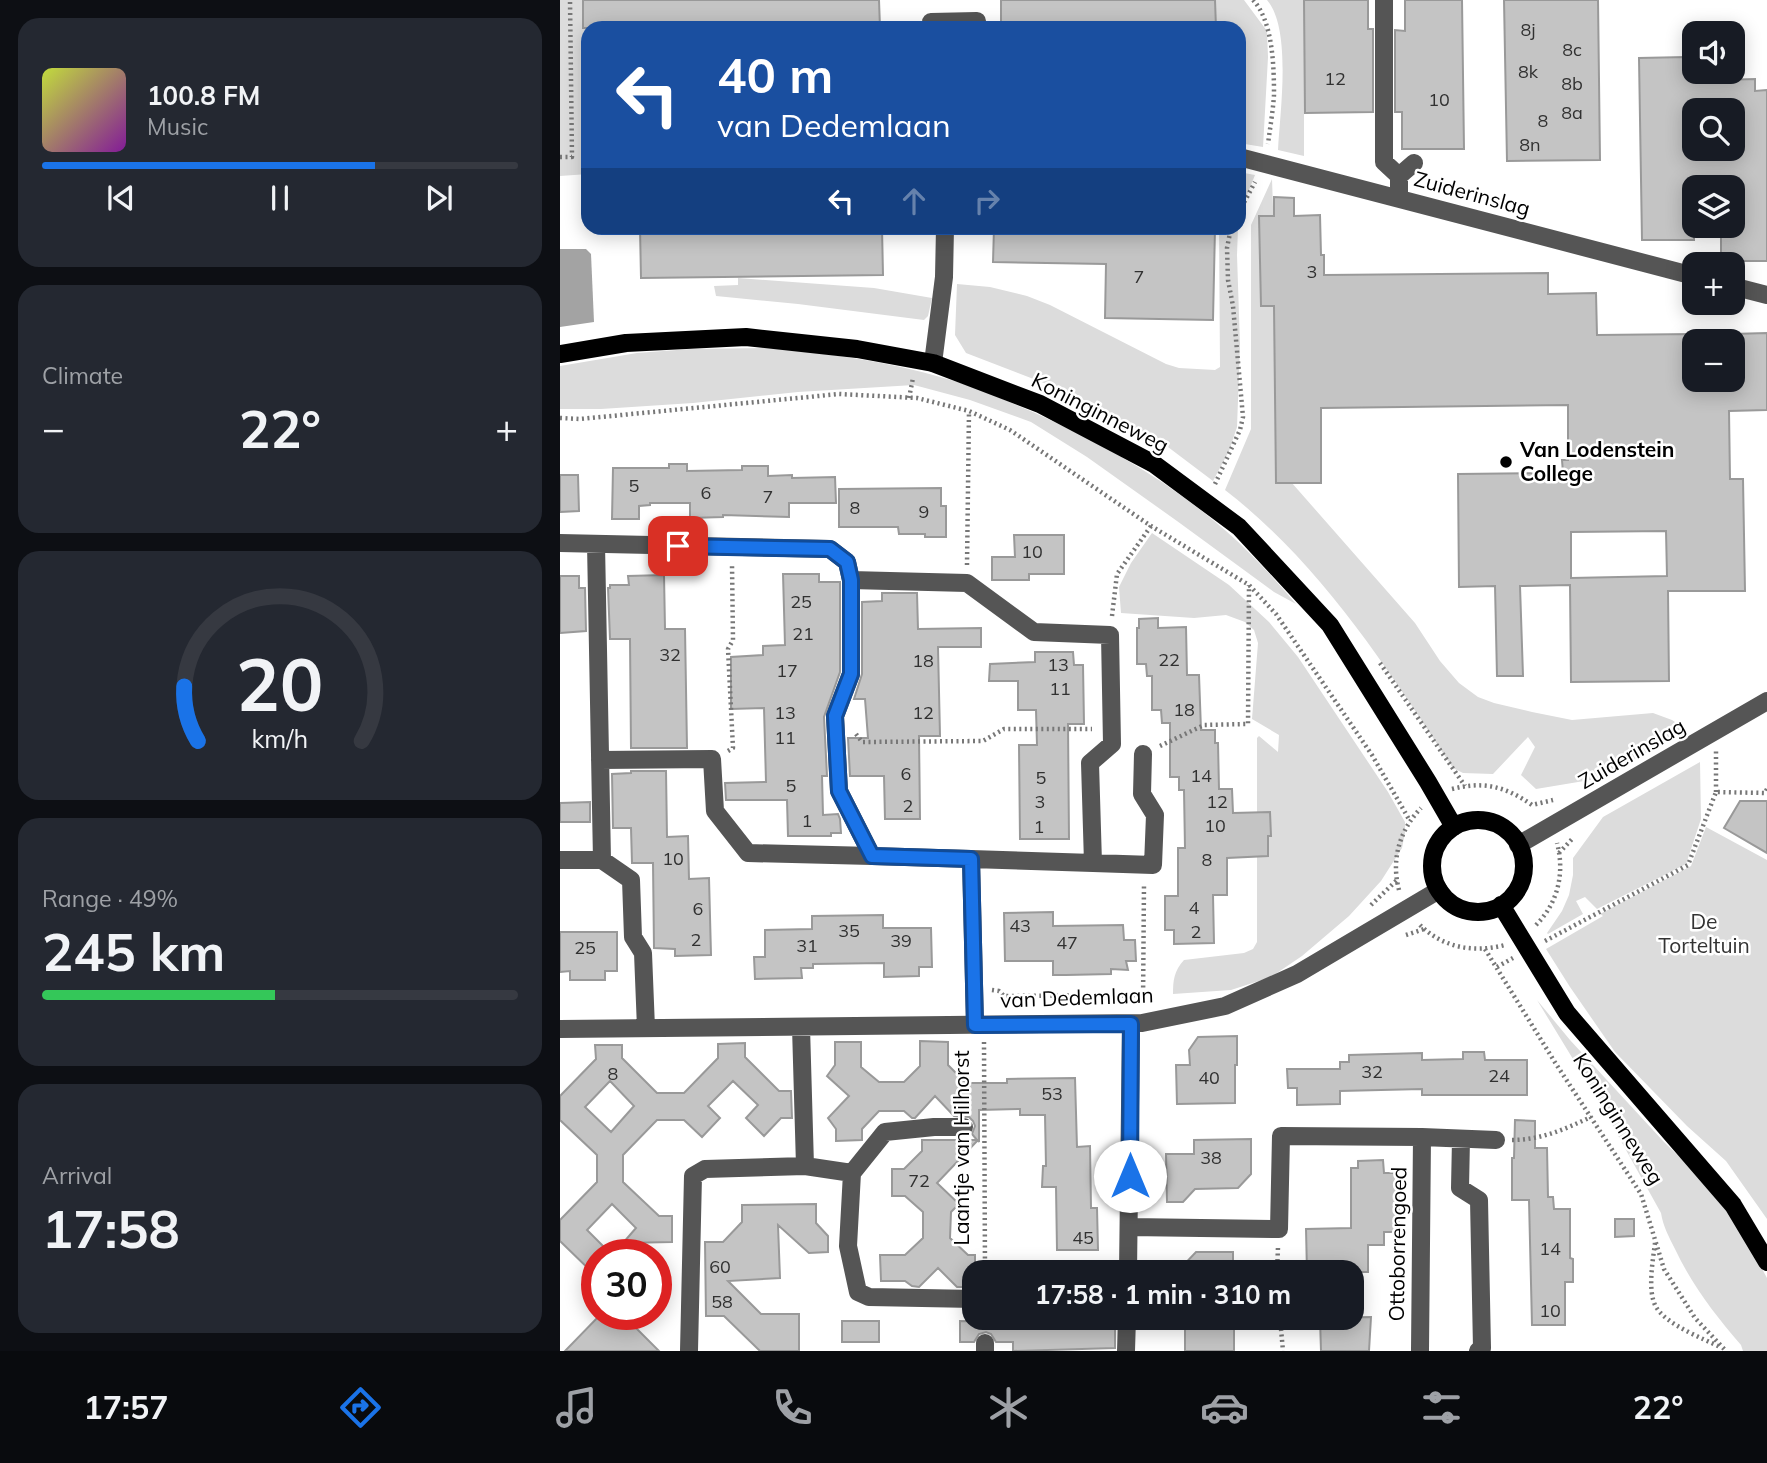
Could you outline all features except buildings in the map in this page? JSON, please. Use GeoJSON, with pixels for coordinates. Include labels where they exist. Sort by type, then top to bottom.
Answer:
{"type":"FeatureCollection","features":[{"type":"Feature","properties":{"kind":"main road","name":"Koninginneweg"},"geometry":{"type":"LineString","coordinates":[[560,354],[626,343],[746,337],[857,348],[933,363],[1040,404],[1154,464],[1239,527],[1330,625],[1454,827]]}},
{"type":"Feature","properties":{"kind":"main road"},"geometry":{"type":"LineString","coordinates":[[1474,820],[1485,821],[1504,829],[1518,845],[1524,867],[1522,878],[1510,899],[1501,905],[1484,911],[1467,910],[1451,903],[1439,890],[1432,868],[1433,855],[1437,844],[1454,827],[1474,820]]}},
{"type":"Feature","properties":{"kind":"main road","name":"Koninginneweg"},"geometry":{"type":"LineString","coordinates":[[1501,905],[1567,1013],[1733,1205],[1767,1262]]}},
{"type":"Feature","properties":{"kind":"street"},"geometry":{"type":"LineString","coordinates":[[1384,0],[1384,162],[1399,176],[1399,198]]}},
{"type":"Feature","properties":{"kind":"street","name":"Zuiderinslag"},"geometry":{"type":"LineString","coordinates":[[1246,159],[1682,273]]}},
{"type":"Feature","properties":{"kind":"street"},"geometry":{"type":"LineString","coordinates":[[1399,176],[1414,163]]}},
{"type":"Feature","properties":{"kind":"street"},"geometry":{"type":"LineString","coordinates":[[933,363],[944,277],[944,235]]}},
{"type":"Feature","properties":{"kind":"street"},"geometry":{"type":"LineString","coordinates":[[1745,289],[1767,295]]}},
{"type":"Feature","properties":{"kind":"street"},"geometry":{"type":"LineString","coordinates":[[560,543],[830,549],[847,562],[851,580],[851,674],[835,716],[839,791],[872,856]]}},
{"type":"Feature","properties":{"kind":"street"},"geometry":{"type":"LineString","coordinates":[[596,544],[602,860]]}},
{"type":"Feature","properties":{"kind":"street"},"geometry":{"type":"LineString","coordinates":[[851,580],[967,583],[1034,632],[1110,635],[1112,744],[1090,762],[1093,863]]}},
{"type":"Feature","properties":{"kind":"street","name":"Zuiderinslag"},"geometry":{"type":"LineString","coordinates":[[1518,845],[1767,701]]}},
{"type":"Feature","properties":{"kind":"street"},"geometry":{"type":"LineString","coordinates":[[600,760],[712,759],[715,811],[748,853],[1153,864],[1156,815],[1142,794],[1143,754]]}},
{"type":"Feature","properties":{"kind":"street"},"geometry":{"type":"LineString","coordinates":[[971,859],[974,990],[979,1024]]}},
{"type":"Feature","properties":{"kind":"street"},"geometry":{"type":"LineString","coordinates":[[560,860],[602,860],[631,880],[633,937],[643,953],[646,1028]]}},
{"type":"Feature","properties":{"kind":"street","name":"van Dedemlaan"},"geometry":{"type":"LineString","coordinates":[[560,1029],[1136,1023],[1225,1006],[1297,974],[1439,890]]}},
{"type":"Feature","properties":{"kind":"street"},"geometry":{"type":"LineString","coordinates":[[1129,1260],[1136,1023]]}},
{"type":"Feature","properties":{"kind":"street"},"geometry":{"type":"LineString","coordinates":[[801,1027],[805,1166]]}},
{"type":"Feature","properties":{"kind":"street"},"geometry":{"type":"LineString","coordinates":[[962,1299],[869,1297],[858,1292],[848,1246],[852,1173],[885,1132],[964,1127]]}},
{"type":"Feature","properties":{"kind":"street","name":"Ottoborrengoed"},"geometry":{"type":"LineString","coordinates":[[1130,1227],[1279,1229],[1281,1136],[1496,1140]]}},
{"type":"Feature","properties":{"kind":"street","name":"Ottoborrengoed"},"geometry":{"type":"LineString","coordinates":[[1420,1351],[1422,1137]]}},
{"type":"Feature","properties":{"kind":"street"},"geometry":{"type":"LineString","coordinates":[[1461,1139],[1460,1188],[1479,1200],[1482,1348],[1478,1351]]}},
{"type":"Feature","properties":{"kind":"street"},"geometry":{"type":"LineString","coordinates":[[689,1351],[693,1176],[705,1169],[805,1166],[852,1173]]}},
{"type":"Feature","properties":{"kind":"street"},"geometry":{"type":"LineString","coordinates":[[1126,1351],[1127,1330]]}},
{"type":"Feature","properties":{"kind":"path"},"geometry":{"type":"LineString","coordinates":[[560,157],[572,157],[570,0]]}},
{"type":"Feature","properties":{"kind":"path"},"geometry":{"type":"LineString","coordinates":[[1246,199],[1265,164],[1274,96],[1267,23],[1260,7],[1253,0]]}},
{"type":"Feature","properties":{"kind":"path"},"geometry":{"type":"LineString","coordinates":[[1214,485],[1244,416],[1228,280],[1227,248],[1230,235]]}},
{"type":"Feature","properties":{"kind":"path"},"geometry":{"type":"LineString","coordinates":[[560,418],[580,419],[839,394],[917,398],[969,411],[1010,430],[1151,526],[1249,585],[1284,625],[1372,755],[1410,821]]}},
{"type":"Feature","properties":{"kind":"path"},"geometry":{"type":"LineString","coordinates":[[967,583],[969,411]]}},
{"type":"Feature","properties":{"kind":"path"},"geometry":{"type":"LineString","coordinates":[[1110,635],[1117,574],[1151,526]]}},
{"type":"Feature","properties":{"kind":"path"},"geometry":{"type":"LineString","coordinates":[[712,759],[733,748],[728,649],[733,640],[733,547]]}},
{"type":"Feature","properties":{"kind":"path"},"geometry":{"type":"LineString","coordinates":[[1143,754],[1204,724],[1248,724],[1249,585]]}},
{"type":"Feature","properties":{"kind":"path"},"geometry":{"type":"LineString","coordinates":[[836,731],[854,732],[862,742],[875,742],[983,741],[1004,729],[1111,729]]}},
{"type":"Feature","properties":{"kind":"path"},"geometry":{"type":"LineString","coordinates":[[1497,967],[1524,944],[1556,895],[1559,853],[1550,827],[1542,815],[1520,797],[1493,786],[1465,786],[1437,796],[1410,821],[1398,849],[1396,880],[1407,909],[1424,929],[1446,943],[1459,947],[1485,949],[1524,944],[1688,865],[1716,792],[1717,753],[1707,736]]}},
{"type":"Feature","properties":{"kind":"path"},"geometry":{"type":"LineString","coordinates":[[1716,792],[1765,793],[1767,789]]}},
{"type":"Feature","properties":{"kind":"path"},"geometry":{"type":"LineString","coordinates":[[1136,1023],[1143,995],[1145,864]]}},
{"type":"Feature","properties":{"kind":"path","name":"Koninginneweg"},"geometry":{"type":"LineString","coordinates":[[1485,949],[1641,1194],[1664,1269],[1695,1318],[1725,1350]]}},
{"type":"Feature","properties":{"kind":"path"},"geometry":{"type":"LineString","coordinates":[[974,990],[999,991],[1004,996],[1143,995]]}},
{"type":"Feature","properties":{"kind":"path","name":"Laantje van Hilhorst"},"geometry":{"type":"LineString","coordinates":[[979,1024],[985,1260]]}},
{"type":"Feature","properties":{"kind":"path"},"geometry":{"type":"LineString","coordinates":[[1496,1140],[1526,1140],[1557,1133],[1591,1117]]}},
{"type":"Feature","properties":{"kind":"path"},"geometry":{"type":"LineString","coordinates":[[1655,1238],[1651,1281],[1655,1305],[1665,1318],[1725,1350]]}},
{"type":"Feature","properties":{"kind":"path"},"geometry":{"type":"LineString","coordinates":[[1281,1330],[1283,1351]]}},
{"type":"Feature","properties":{"kind":"green space"},"geometry":{"type":"Polygon","coordinates":[[[560,0],[589,0],[589,21],[581,21],[581,174],[560,176],[560,0]]]}},
{"type":"Feature","properties":{"kind":"green space"},"geometry":{"type":"Polygon","coordinates":[[[1216,0],[1244,0],[1267,31],[1263,147],[1246,144],[1246,21],[1216,21],[1216,0]]]}},
{"type":"Feature","properties":{"kind":"green space"},"geometry":{"type":"Polygon","coordinates":[[[1267,0],[1304,0],[1304,156],[1278,150],[1282,50],[1275,13],[1267,0]]]}},
{"type":"Feature","properties":{"kind":"green space"},"geometry":{"type":"Polygon","coordinates":[[[1246,173],[1255,175],[1246,197],[1246,173]]]}},
{"type":"Feature","properties":{"kind":"green space"},"geometry":{"type":"Polygon","coordinates":[[[1272,179],[1277,320],[1277,466],[1415,623],[1440,661],[1459,683],[1478,697],[1572,720],[1653,713],[1672,720],[1687,730],[1602,778],[1536,789],[1521,775],[1535,747],[1528,737],[1493,774],[1463,773],[1453,768],[1377,656],[1322,584],[1260,519],[1225,490],[1251,429],[1251,225],[1272,179]]]}},
{"type":"Feature","properties":{"kind":"green space"},"geometry":{"type":"Polygon","coordinates":[[[1219,235],[1238,235],[1240,345],[1237,427],[1229,451],[1213,481],[1168,447],[1075,395],[966,353],[955,335],[957,284],[990,287],[1027,296],[1166,364],[1179,368],[1215,370],[1220,367],[1219,235]]]}},
{"type":"Feature","properties":{"kind":"green space"},"geometry":{"type":"Polygon","coordinates":[[[738,278],[874,288],[932,298],[928,316],[924,320],[716,296],[714,286],[738,285],[738,278]]]}},
{"type":"Feature","properties":{"kind":"green space"},"geometry":{"type":"Polygon","coordinates":[[[767,348],[856,358],[922,372],[978,389],[1059,424],[1134,464],[1182,496],[1254,557],[1296,604],[1274,592],[1087,457],[1031,422],[970,400],[914,385],[798,392],[693,403],[560,409],[560,366],[637,353],[767,348]]]}},
{"type":"Feature","properties":{"kind":"green space"},"geometry":{"type":"Polygon","coordinates":[[[1152,533],[1229,585],[1269,622],[1298,657],[1405,822],[1402,848],[1381,881],[1349,916],[1302,956],[1271,977],[1231,990],[1173,994],[1173,984],[1178,968],[1184,960],[1244,953],[1253,949],[1257,942],[1257,738],[1259,736],[1278,752],[1279,735],[1252,719],[1258,643],[1254,630],[1245,622],[1226,615],[1194,618],[1121,613],[1119,587],[1131,563],[1152,533]]]}},
{"type":"Feature","properties":{"kind":"green space"},"geometry":{"type":"Polygon","coordinates":[[[1700,762],[1701,819],[1686,864],[1597,909],[1585,897],[1576,901],[1583,914],[1548,934],[1569,895],[1573,858],[1603,817],[1700,762]]]}},
{"type":"Feature","properties":{"kind":"green space","name":"De Torteltuin"},"geometry":{"type":"Polygon","coordinates":[[[1706,827],[1767,860],[1767,1219],[1726,1161],[1687,1126],[1615,1052],[1546,949],[1603,916],[1600,914],[1691,866],[1706,827]]]}},
{"type":"Feature","properties":{"kind":"green space"},"geometry":{"type":"Polygon","coordinates":[[[1537,1000],[1570,1040],[1695,1172],[1732,1218],[1767,1278],[1767,1351],[1743,1351],[1696,1287],[1668,1236],[1661,1213],[1601,1105],[1537,1000]]]}},
{"type":"Feature","properties":{"kind":"shaded area"},"geometry":{"type":"Polygon","coordinates":[[[560,249],[586,249],[591,254],[594,322],[560,327],[560,249]]]}},
{"type":"Feature","properties":{"kind":"place","name":"Van Lodenstein College"},"geometry":{"type":"Point","coordinates":[1506,462]}},
{"type":"Feature","properties":{"kind":"route"},"geometry":{"type":"LineString","coordinates":[[678,546],[830,549],[847,562],[851,580],[851,674],[835,716],[839,791],[872,856],[971,859],[975,1025],[1131,1024],[1130,1176]]}}]}
